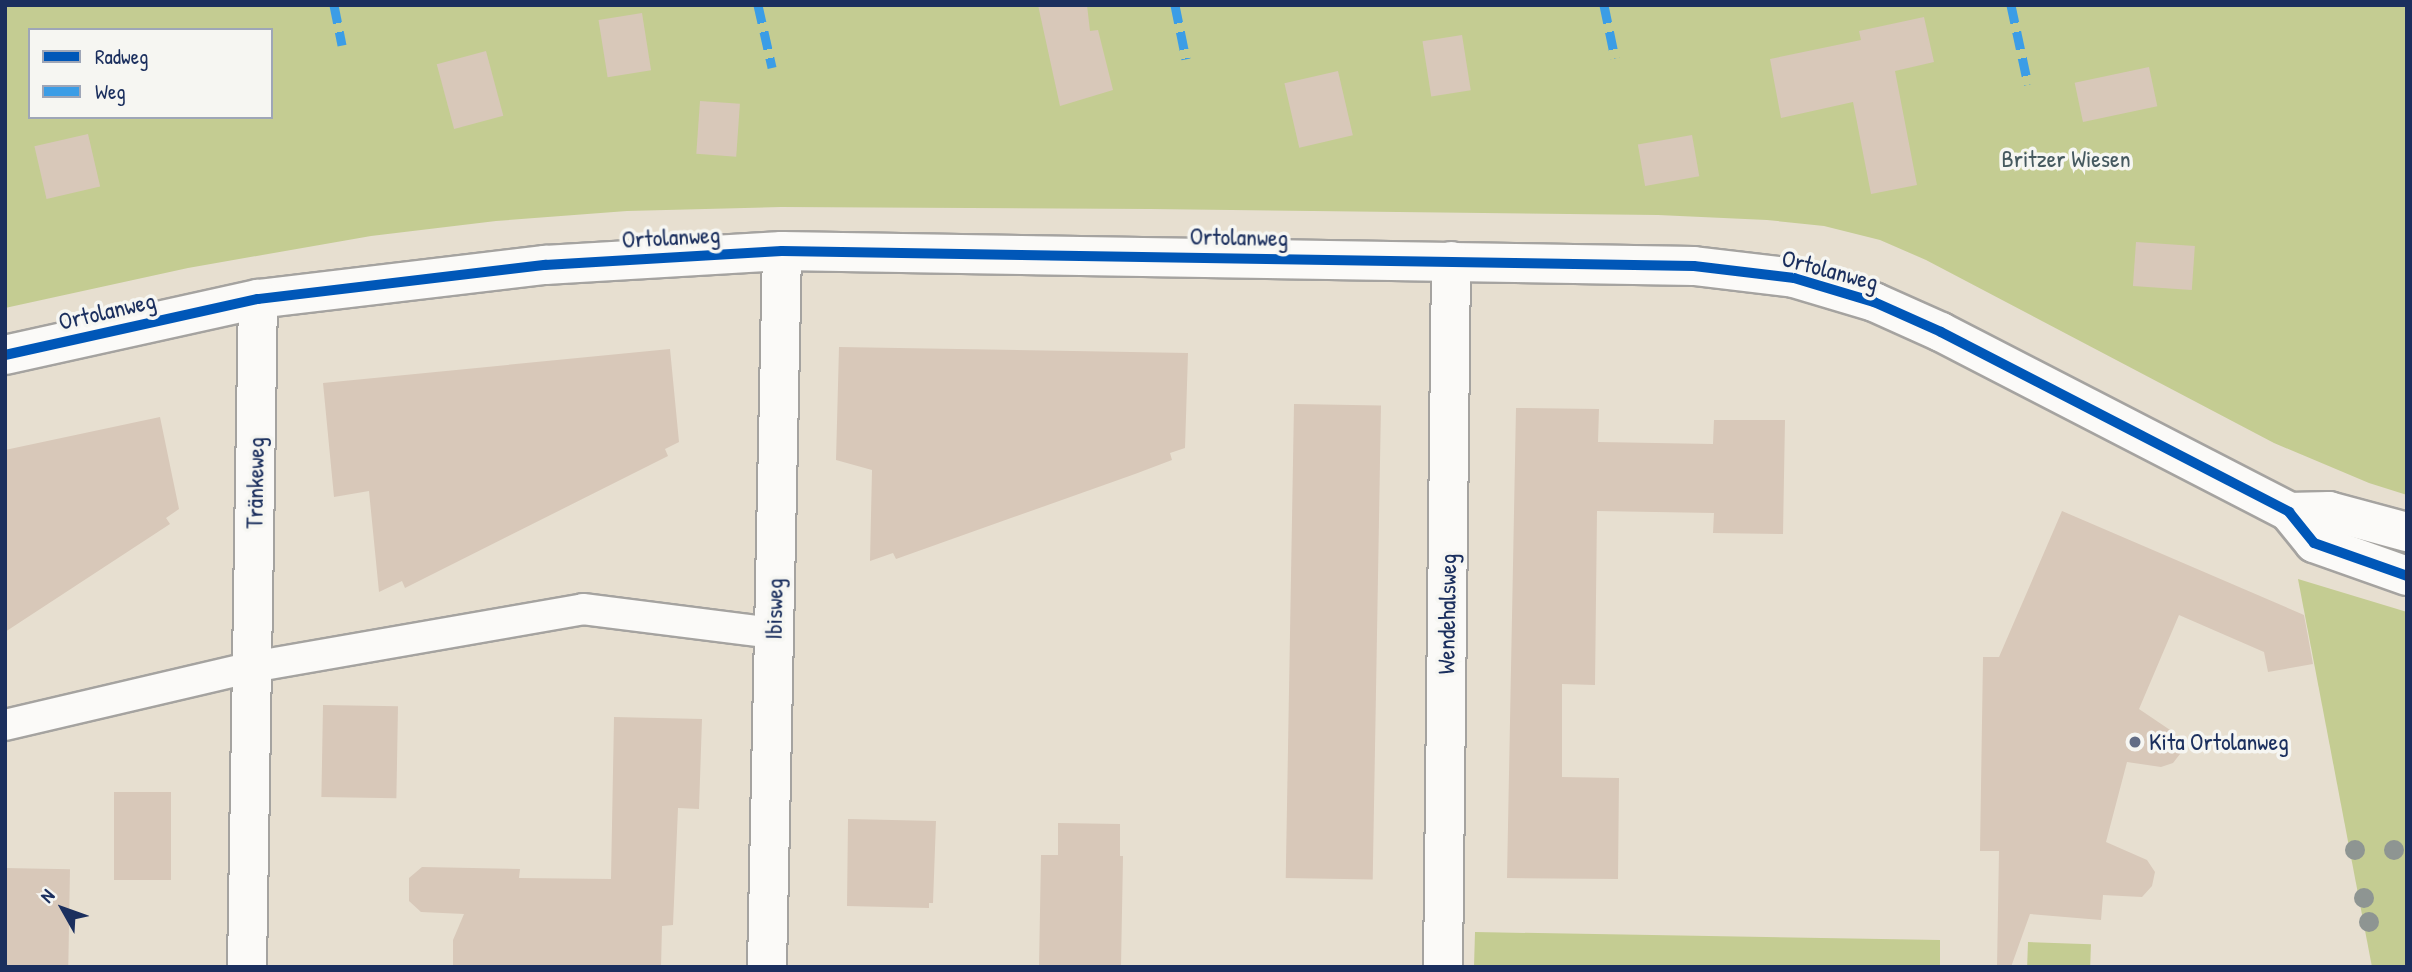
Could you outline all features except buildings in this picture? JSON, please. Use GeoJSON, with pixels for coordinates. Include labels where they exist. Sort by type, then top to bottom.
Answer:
{"type":"FeatureCollection","features":[{"type":"Feature","properties":{"kind":"street","name":"Ortolanweg"},"geometry":{"type":"LineString","coordinates":[[5,355],[258,299],[545,265],[782,251],[1694,267],[1794,278],[1874,302],[1941,332],[2289,512],[2314,542],[2407,576]]}},
{"type":"Feature","properties":{"kind":"street","name":"Ibisweg"},"geometry":{"type":"LineString","coordinates":[[767,967],[782,251]]}},
{"type":"Feature","properties":{"kind":"street","name":"Wendehalsweg"},"geometry":{"type":"LineString","coordinates":[[1443,967],[1451,261]]}},
{"type":"Feature","properties":{"kind":"street","name":"Tränkeweg"},"geometry":{"type":"LineString","coordinates":[[247,967],[258,299]]}},
{"type":"Feature","properties":{"kind":"street","name":"Ortolanweg"},"geometry":{"type":"LineString","coordinates":[[2289,512],[2329,511],[2407,532]]}},
{"type":"Feature","properties":{"kind":"lane"},"geometry":{"type":"LineString","coordinates":[[5,725],[252,667],[583,609],[774,633]]}},
{"type":"Feature","properties":{"kind":"green space","name":"Britzer Wiesen"},"geometry":{"type":"Polygon","coordinates":[[[5,5],[2407,5],[2407,495],[2369,483],[2274,443],[1926,260],[1880,240],[1824,226],[1767,220],[1658,215],[1150,209],[781,207],[627,211],[496,221],[371,236],[188,268],[5,308],[5,5]]]}},
{"type":"Feature","properties":{"kind":"green space"},"geometry":{"type":"Polygon","coordinates":[[[2298,579],[2407,612],[2407,967],[2372,967],[2298,579]]]}},
{"type":"Feature","properties":{"kind":"green space"},"geometry":{"type":"Polygon","coordinates":[[[1475,932],[1940,940],[1940,967],[1474,967],[1475,932]]]}},
{"type":"Feature","properties":{"kind":"green space"},"geometry":{"type":"Polygon","coordinates":[[[2028,942],[2091,944],[2090,967],[2027,967],[2028,942]]]}},
{"type":"Feature","properties":{"kind":"marked path"},"geometry":{"type":"LineString","coordinates":[[334,5],[342,45]]}},
{"type":"Feature","properties":{"kind":"marked path"},"geometry":{"type":"LineString","coordinates":[[758,5],[772,67]]}},
{"type":"Feature","properties":{"kind":"marked path"},"geometry":{"type":"LineString","coordinates":[[1175,5],[1186,59]]}},
{"type":"Feature","properties":{"kind":"marked path"},"geometry":{"type":"LineString","coordinates":[[1604,5],[1615,58]]}},
{"type":"Feature","properties":{"kind":"marked path"},"geometry":{"type":"LineString","coordinates":[[2011,5],[2028,84]]}},
{"type":"Feature","properties":{"kind":"cycle path"},"geometry":{"type":"LineString","coordinates":[[5,355],[258,299],[545,265],[782,251],[1694,266],[1794,278],[1874,302],[1941,332],[2289,512],[2314,543],[2407,576]]}},
{"type":"Feature","properties":{"kind":"place","name":"Kita Ortolanweg"},"geometry":{"type":"Point","coordinates":[2135,742]}}]}
